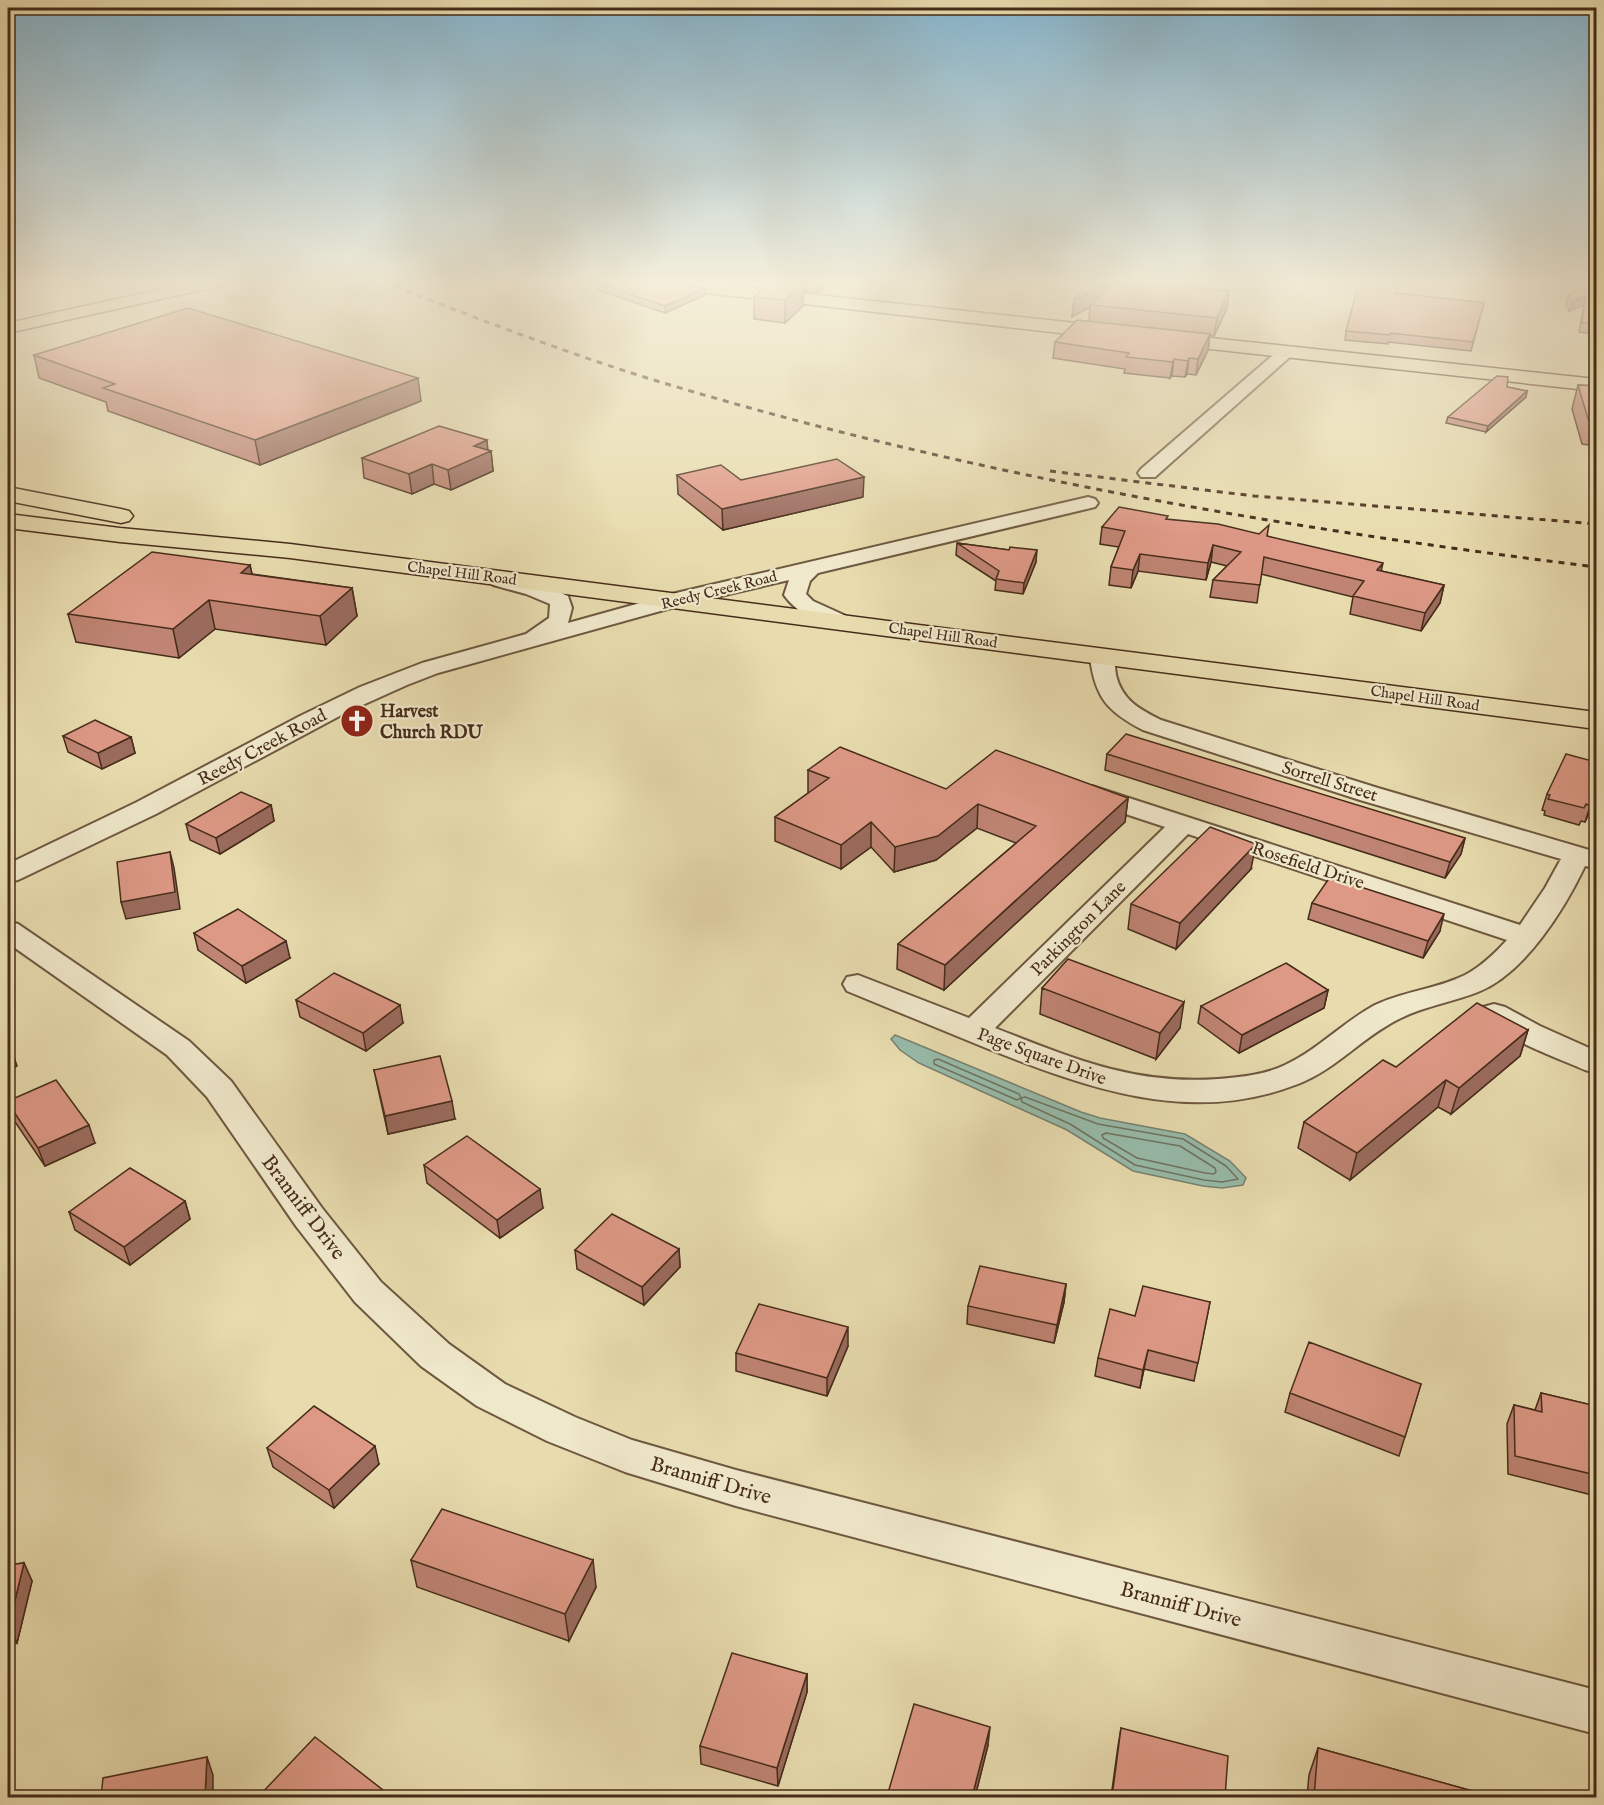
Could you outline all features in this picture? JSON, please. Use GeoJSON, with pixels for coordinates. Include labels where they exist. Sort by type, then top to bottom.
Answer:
{"type":"FeatureCollection","features":[{"type":"Feature","properties":{"kind":"main road"},"geometry":{"type":"LineString","coordinates":[[1420,366],[1596,385]]}},
{"type":"Feature","properties":{"kind":"main road","name":"Chapel Hill Road"},"geometry":{"type":"LineString","coordinates":[[8,494],[290,551]]}},
{"type":"Feature","properties":{"kind":"main road","name":"Chapel Hill Road"},"geometry":{"type":"LineString","coordinates":[[8,521],[120,535],[290,551],[1596,721]]}},
{"type":"Feature","properties":{"kind":"street"},"geometry":{"type":"LineString","coordinates":[[1148,473],[1270,366]]}},
{"type":"Feature","properties":{"kind":"street","name":"Reedy Creek Road"},"geometry":{"type":"LineString","coordinates":[[8,874],[129,816],[312,718],[430,668],[676,600],[1088,502]]}},
{"type":"Feature","properties":{"kind":"street","name":"Reedy Creek Road"},"geometry":{"type":"LineString","coordinates":[[810,569],[801,577],[795,595],[805,606],[838,621]]}},
{"type":"Feature","properties":{"kind":"street","name":"Reedy Creek Road"},"geometry":{"type":"LineString","coordinates":[[488,576],[534,589],[560,601],[563,611],[561,618],[549,628],[525,641]]}},
{"type":"Feature","properties":{"kind":"street","name":"Sorrell Street"},"geometry":{"type":"LineString","coordinates":[[1102,657],[1105,682],[1109,692],[1128,712],[1152,725],[1369,794],[1587,858]]}},
{"type":"Feature","properties":{"kind":"street","name":"Rosefield Drive"},"geometry":{"type":"LineString","coordinates":[[1092,794],[1524,936]]}},
{"type":"Feature","properties":{"kind":"street","name":"Parkington Lane"},"geometry":{"type":"LineString","coordinates":[[974,1031],[1183,824]]}},
{"type":"Feature","properties":{"kind":"street","name":"Page Square Drive"},"geometry":{"type":"LineString","coordinates":[[858,984],[1081,1074],[1122,1085],[1172,1092],[1216,1091],[1266,1082],[1302,1070],[1365,1024],[1389,1011],[1476,981],[1498,968],[1587,858]]}},
{"type":"Feature","properties":{"kind":"street","name":"Branniff Drive"},"geometry":{"type":"LineString","coordinates":[[8,930],[178,1048],[219,1089],[309,1217],[368,1292],[435,1355],[490,1395],[526,1413],[625,1455],[736,1488],[1596,1712]]}},
{"type":"Feature","properties":{"kind":"street"},"geometry":{"type":"LineString","coordinates":[[1454,989],[1529,1033],[1596,1063]]}},
{"type":"Feature","properties":{"kind":"water"},"geometry":{"type":"Polygon","coordinates":[[[895,1035],[1081,1112],[1100,1118],[1185,1134],[1230,1161],[1246,1178],[1243,1185],[1222,1188],[1133,1171],[1067,1130],[919,1063],[900,1050],[891,1039],[895,1035]]]}},
{"type":"Feature","properties":{"kind":"building"},"geometry":{"type":"Polygon","coordinates":[[[65,366],[379,366],[418,378],[255,440],[103,388],[115,384],[65,366]]]}},
{"type":"Feature","properties":{"kind":"building"},"geometry":{"type":"Polygon","coordinates":[[[1497,376],[1508,377],[1507,387],[1527,391],[1488,426],[1448,417],[1497,376]]]}},
{"type":"Feature","properties":{"kind":"building"},"geometry":{"type":"Polygon","coordinates":[[[1578,385],[1596,386],[1596,420],[1588,419],[1578,385]]]}},
{"type":"Feature","properties":{"kind":"building"},"geometry":{"type":"Polygon","coordinates":[[[439,426],[487,440],[474,446],[491,451],[448,470],[432,464],[409,474],[362,458],[439,426]]]}},
{"type":"Feature","properties":{"kind":"building"},"geometry":{"type":"Polygon","coordinates":[[[837,459],[864,477],[722,509],[677,475],[721,465],[741,480],[837,459]]]}},
{"type":"Feature","properties":{"kind":"building"},"geometry":{"type":"Polygon","coordinates":[[[1119,507],[1168,516],[1166,519],[1218,524],[1259,534],[1269,525],[1267,536],[1383,563],[1377,570],[1444,585],[1425,613],[1353,596],[1364,581],[1264,557],[1260,585],[1213,580],[1241,552],[1213,545],[1208,563],[1140,554],[1133,570],[1111,567],[1125,531],[1102,527],[1119,507]]]}},
{"type":"Feature","properties":{"kind":"building"},"geometry":{"type":"Polygon","coordinates":[[[957,543],[1009,550],[1010,547],[1037,550],[1024,583],[996,579],[999,571],[957,543]]]}},
{"type":"Feature","properties":{"kind":"building"},"geometry":{"type":"Polygon","coordinates":[[[152,552],[250,565],[241,573],[352,588],[320,616],[209,600],[173,629],[68,614],[152,552]]]}},
{"type":"Feature","properties":{"kind":"building"},"geometry":{"type":"Polygon","coordinates":[[[95,720],[131,737],[98,753],[63,736],[95,720]]]}},
{"type":"Feature","properties":{"kind":"building"},"geometry":{"type":"Polygon","coordinates":[[[1126,734],[1465,838],[1450,862],[1107,754],[1126,734]]]}},
{"type":"Feature","properties":{"kind":"building"},"geometry":{"type":"Polygon","coordinates":[[[840,747],[946,789],[996,750],[1128,798],[945,965],[898,944],[1036,826],[978,804],[938,836],[895,847],[871,822],[841,845],[775,817],[829,778],[808,770],[840,747]]]}},
{"type":"Feature","properties":{"kind":"building"},"geometry":{"type":"Polygon","coordinates":[[[1566,754],[1596,762],[1596,792],[1590,806],[1586,804],[1584,808],[1548,799],[1550,795],[1547,794],[1566,754]]]}},
{"type":"Feature","properties":{"kind":"building"},"geometry":{"type":"Polygon","coordinates":[[[241,792],[271,805],[216,838],[186,824],[241,792]]]}},
{"type":"Feature","properties":{"kind":"building"},"geometry":{"type":"Polygon","coordinates":[[[1210,827],[1256,844],[1180,923],[1131,904],[1210,827]]]}},
{"type":"Feature","properties":{"kind":"building"},"geometry":{"type":"Polygon","coordinates":[[[170,852],[175,892],[121,902],[117,862],[170,852]]]}},
{"type":"Feature","properties":{"kind":"building"},"geometry":{"type":"Polygon","coordinates":[[[1330,877],[1444,914],[1428,941],[1312,903],[1330,877]]]}},
{"type":"Feature","properties":{"kind":"building"},"geometry":{"type":"Polygon","coordinates":[[[238,909],[286,941],[242,966],[194,933],[238,909]]]}},
{"type":"Feature","properties":{"kind":"building"},"geometry":{"type":"Polygon","coordinates":[[[1068,959],[1184,1002],[1160,1033],[1042,988],[1068,959]]]}},
{"type":"Feature","properties":{"kind":"building"},"geometry":{"type":"Polygon","coordinates":[[[1286,963],[1328,990],[1242,1035],[1201,1006],[1286,963]]]}},
{"type":"Feature","properties":{"kind":"building"},"geometry":{"type":"Polygon","coordinates":[[[334,973],[400,1005],[363,1033],[296,1000],[334,973]]]}},
{"type":"Feature","properties":{"kind":"building"},"geometry":{"type":"Polygon","coordinates":[[[1477,1003],[1528,1030],[1459,1088],[1446,1080],[1357,1153],[1304,1122],[1383,1060],[1396,1067],[1477,1003]]]}},
{"type":"Feature","properties":{"kind":"building"},"geometry":{"type":"Polygon","coordinates":[[[440,1056],[452,1101],[385,1116],[374,1070],[440,1056]]]}},
{"type":"Feature","properties":{"kind":"building"},"geometry":{"type":"Polygon","coordinates":[[[56,1080],[89,1125],[38,1148],[8,1101],[56,1080]]]}},
{"type":"Feature","properties":{"kind":"building"},"geometry":{"type":"Polygon","coordinates":[[[467,1136],[540,1189],[497,1220],[424,1165],[467,1136]]]}},
{"type":"Feature","properties":{"kind":"building"},"geometry":{"type":"Polygon","coordinates":[[[130,1168],[185,1201],[124,1247],[69,1212],[130,1168]]]}},
{"type":"Feature","properties":{"kind":"building"},"geometry":{"type":"Polygon","coordinates":[[[612,1214],[679,1249],[642,1287],[575,1250],[612,1214]]]}},
{"type":"Feature","properties":{"kind":"building"},"geometry":{"type":"Polygon","coordinates":[[[980,1266],[1066,1284],[1057,1325],[968,1306],[980,1266]]]}},
{"type":"Feature","properties":{"kind":"building"},"geometry":{"type":"Polygon","coordinates":[[[1143,1286],[1210,1302],[1198,1363],[1148,1350],[1143,1370],[1098,1358],[1110,1309],[1135,1316],[1143,1286]]]}},
{"type":"Feature","properties":{"kind":"building"},"geometry":{"type":"Polygon","coordinates":[[[759,1304],[848,1327],[827,1378],[736,1353],[759,1304]]]}},
{"type":"Feature","properties":{"kind":"building"},"geometry":{"type":"Polygon","coordinates":[[[1309,1342],[1421,1384],[1405,1437],[1290,1393],[1309,1342]]]}},
{"type":"Feature","properties":{"kind":"building"},"geometry":{"type":"Polygon","coordinates":[[[1541,1393],[1596,1406],[1596,1475],[1515,1456],[1514,1405],[1542,1412],[1541,1393]]]}},
{"type":"Feature","properties":{"kind":"building"},"geometry":{"type":"Polygon","coordinates":[[[314,1406],[375,1446],[329,1490],[267,1448],[314,1406]]]}},
{"type":"Feature","properties":{"kind":"building"},"geometry":{"type":"Polygon","coordinates":[[[442,1509],[593,1560],[565,1614],[411,1560],[442,1509]]]}},
{"type":"Feature","properties":{"kind":"building"},"geometry":{"type":"Polygon","coordinates":[[[24,1563],[9,1625],[8,1625],[8,1565],[24,1563]]]}},
{"type":"Feature","properties":{"kind":"building"},"geometry":{"type":"Polygon","coordinates":[[[732,1653],[807,1674],[777,1768],[700,1746],[732,1653]]]}},
{"type":"Feature","properties":{"kind":"building"},"geometry":{"type":"Polygon","coordinates":[[[914,1704],[990,1727],[972,1797],[903,1797],[888,1793],[914,1704]]]}},
{"type":"Feature","properties":{"kind":"building"},"geometry":{"type":"Polygon","coordinates":[[[1121,1728],[1228,1756],[1225,1797],[1112,1797],[1121,1728]]]}},
{"type":"Feature","properties":{"kind":"building"},"geometry":{"type":"Polygon","coordinates":[[[315,1737],[392,1797],[258,1797],[315,1737]]]}},
{"type":"Feature","properties":{"kind":"building"},"geometry":{"type":"Polygon","coordinates":[[[1318,1748],[1494,1797],[1314,1797],[1318,1748]]]}},
{"type":"Feature","properties":{"kind":"building"},"geometry":{"type":"Polygon","coordinates":[[[207,1757],[205,1797],[101,1797],[103,1778],[207,1757]]]}},
{"type":"Feature","properties":{"kind":"railway"},"geometry":{"type":"LineString","coordinates":[[611,366],[781,416],[896,446],[1011,472],[1244,516],[1478,552],[1596,567]]}},
{"type":"Feature","properties":{"kind":"railway"},"geometry":{"type":"LineString","coordinates":[[1050,471],[1254,496],[1596,524]]}},
{"type":"Feature","properties":{"kind":"place","name":"Harvest Church RDU"},"geometry":{"type":"Point","coordinates":[357,721]}}]}
